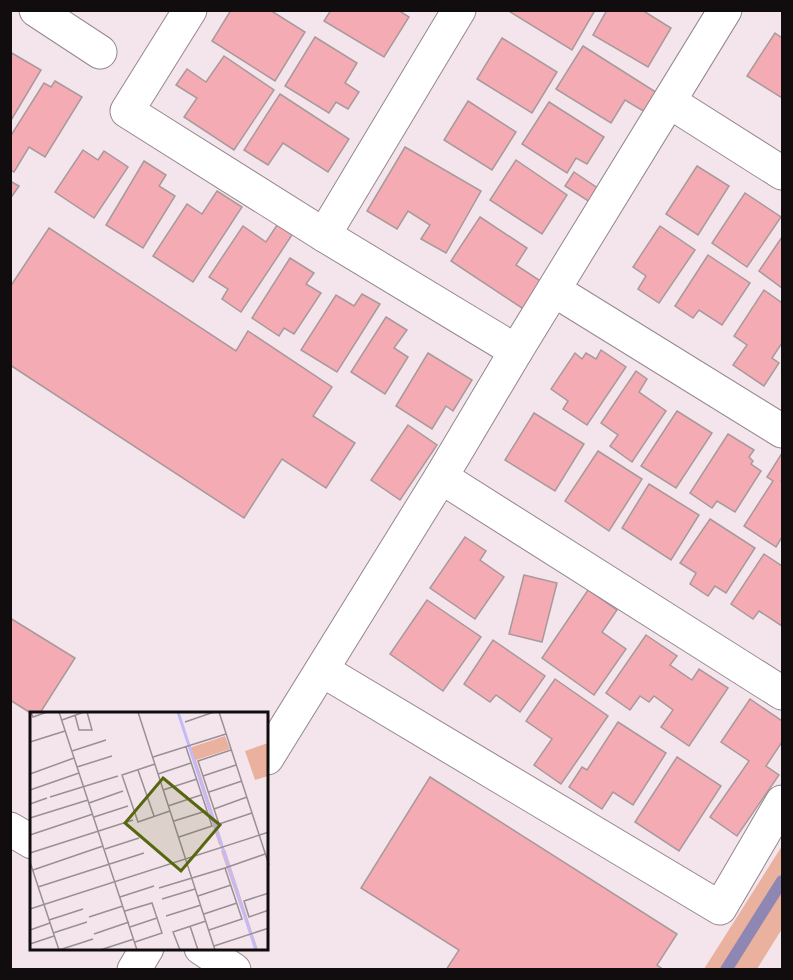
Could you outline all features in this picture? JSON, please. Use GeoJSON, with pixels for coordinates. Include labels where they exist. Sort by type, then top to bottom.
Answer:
{"type":"FeatureCollection","features":[{"type":"Feature","properties":{"kind":"street"},"geometry":{"type":"LineString","coordinates":[[36,10],[100,52]]}},
{"type":"Feature","properties":{"kind":"street"},"geometry":{"type":"LineString","coordinates":[[190,10],[127,111],[324,235],[516,351]]}},
{"type":"Feature","properties":{"kind":"street"},"geometry":{"type":"LineString","coordinates":[[324,235],[459,10]]}},
{"type":"Feature","properties":{"kind":"street"},"geometry":{"type":"LineString","coordinates":[[268,756],[725,10]]}},
{"type":"Feature","properties":{"kind":"street"},"geometry":{"type":"LineString","coordinates":[[670,102],[783,173]]}},
{"type":"Feature","properties":{"kind":"street"},"geometry":{"type":"LineString","coordinates":[[554,290],[783,431]]}},
{"type":"Feature","properties":{"kind":"street"},"geometry":{"type":"LineString","coordinates":[[441,477],[783,693]]}},
{"type":"Feature","properties":{"kind":"street"},"geometry":{"type":"LineString","coordinates":[[322,670],[720,908],[783,802]]}},
{"type":"Feature","properties":{"kind":"street"},"geometry":{"type":"LineString","coordinates":[[10,829],[30,842]]}},
{"type":"Feature","properties":{"kind":"street"},"geometry":{"type":"LineString","coordinates":[[134,969],[146,950]]}},
{"type":"Feature","properties":{"kind":"street"},"geometry":{"type":"LineString","coordinates":[[204,950],[234,969]]}},
{"type":"Feature","properties":{"kind":"shaded area"},"geometry":{"type":"Polygon","coordinates":[[[782,846],[782,929],[757,969],[704,969],[782,846]]]}},
{"type":"Feature","properties":{"kind":"building"},"geometry":{"type":"Polygon","coordinates":[[[231,10],[270,10],[305,32],[275,81],[212,41],[231,10]]]}},
{"type":"Feature","properties":{"kind":"building"},"geometry":{"type":"Polygon","coordinates":[[[331,10],[398,10],[409,17],[384,57],[324,21],[331,10]]]}},
{"type":"Feature","properties":{"kind":"building"},"geometry":{"type":"Polygon","coordinates":[[[507,10],[591,10],[594,12],[572,50],[507,10]]]}},
{"type":"Feature","properties":{"kind":"building"},"geometry":{"type":"Polygon","coordinates":[[[607,10],[642,10],[671,28],[648,67],[593,35],[607,10]]]}},
{"type":"Feature","properties":{"kind":"building"},"geometry":{"type":"Polygon","coordinates":[[[775,33],[782,38],[782,98],[747,76],[775,33]]]}},
{"type":"Feature","properties":{"kind":"building"},"geometry":{"type":"Polygon","coordinates":[[[315,37],[357,63],[345,83],[359,92],[348,109],[336,102],[329,113],[285,86],[315,37]]]}},
{"type":"Feature","properties":{"kind":"building"},"geometry":{"type":"Polygon","coordinates":[[[502,38],[557,72],[532,113],[477,79],[502,38]]]}},
{"type":"Feature","properties":{"kind":"building"},"geometry":{"type":"Polygon","coordinates":[[[583,46],[662,96],[650,115],[625,100],[611,123],[556,89],[583,46]]]}},
{"type":"Feature","properties":{"kind":"building"},"geometry":{"type":"Polygon","coordinates":[[[10,52],[41,70],[10,122],[10,52]]]}},
{"type":"Feature","properties":{"kind":"building"},"geometry":{"type":"Polygon","coordinates":[[[224,56],[274,90],[234,150],[184,117],[197,98],[176,85],[187,69],[206,82],[224,56]]]}},
{"type":"Feature","properties":{"kind":"building"},"geometry":{"type":"Polygon","coordinates":[[[55,81],[82,97],[45,157],[29,147],[14,172],[10,170],[10,137],[44,83],[51,87],[55,81]]]}},
{"type":"Feature","properties":{"kind":"building"},"geometry":{"type":"Polygon","coordinates":[[[280,94],[349,139],[328,172],[283,143],[268,165],[244,150],[280,94]]]}},
{"type":"Feature","properties":{"kind":"building"},"geometry":{"type":"Polygon","coordinates":[[[468,101],[516,132],[492,170],[444,140],[468,101]]]}},
{"type":"Feature","properties":{"kind":"building"},"geometry":{"type":"Polygon","coordinates":[[[549,102],[604,137],[587,164],[576,158],[567,173],[522,144],[549,102]]]}},
{"type":"Feature","properties":{"kind":"building"},"geometry":{"type":"Polygon","coordinates":[[[405,147],[481,191],[446,253],[421,239],[430,225],[408,211],[397,229],[367,211],[405,147]]]}},
{"type":"Feature","properties":{"kind":"building"},"geometry":{"type":"Polygon","coordinates":[[[83,150],[98,160],[104,151],[128,167],[94,218],[55,192],[83,150]]]}},
{"type":"Feature","properties":{"kind":"building"},"geometry":{"type":"Polygon","coordinates":[[[516,160],[567,195],[542,234],[490,200],[516,160]]]}},
{"type":"Feature","properties":{"kind":"building"},"geometry":{"type":"Polygon","coordinates":[[[144,161],[166,175],[159,186],[175,196],[143,248],[106,225],[144,161]]]}},
{"type":"Feature","properties":{"kind":"building"},"geometry":{"type":"Polygon","coordinates":[[[697,166],[729,186],[698,235],[666,214],[697,166]]]}},
{"type":"Feature","properties":{"kind":"building"},"geometry":{"type":"Polygon","coordinates":[[[574,172],[602,191],[593,204],[565,186],[574,172]]]}},
{"type":"Feature","properties":{"kind":"building"},"geometry":{"type":"Polygon","coordinates":[[[10,181],[19,186],[10,199],[10,181]]]}},
{"type":"Feature","properties":{"kind":"building"},"geometry":{"type":"Polygon","coordinates":[[[217,191],[242,207],[193,282],[153,256],[187,204],[202,214],[217,191]]]}},
{"type":"Feature","properties":{"kind":"building"},"geometry":{"type":"Polygon","coordinates":[[[745,193],[781,217],[747,267],[712,243],[745,193]]]}},
{"type":"Feature","properties":{"kind":"building"},"geometry":{"type":"Polygon","coordinates":[[[480,217],[527,248],[516,265],[545,284],[528,312],[451,261],[480,217]]]}},
{"type":"Feature","properties":{"kind":"building"},"geometry":{"type":"Polygon","coordinates":[[[277,225],[292,235],[241,312],[222,299],[228,289],[209,277],[243,226],[266,242],[277,225]]]}},
{"type":"Feature","properties":{"kind":"building"},"geometry":{"type":"Polygon","coordinates":[[[660,226],[695,250],[659,303],[638,289],[646,276],[633,267],[660,226]]]}},
{"type":"Feature","properties":{"kind":"building"},"geometry":{"type":"Polygon","coordinates":[[[49,228],[236,351],[248,331],[332,387],[313,416],[355,443],[326,488],[282,459],[244,518],[10,365],[10,287],[49,228]]]}},
{"type":"Feature","properties":{"kind":"building"},"geometry":{"type":"Polygon","coordinates":[[[782,237],[782,288],[759,271],[782,237]]]}},
{"type":"Feature","properties":{"kind":"building"},"geometry":{"type":"Polygon","coordinates":[[[708,255],[750,283],[722,325],[699,310],[693,318],[675,306],[708,255]]]}},
{"type":"Feature","properties":{"kind":"building"},"geometry":{"type":"Polygon","coordinates":[[[290,258],[314,273],[306,284],[321,293],[294,334],[284,328],[279,336],[252,318],[290,258]]]}},
{"type":"Feature","properties":{"kind":"building"},"geometry":{"type":"Polygon","coordinates":[[[764,290],[782,303],[782,343],[772,358],[779,363],[764,386],[733,365],[747,345],[734,336],[764,290]]]}},
{"type":"Feature","properties":{"kind":"building"},"geometry":{"type":"Polygon","coordinates":[[[362,294],[380,304],[337,372],[301,350],[336,295],[354,306],[362,294]]]}},
{"type":"Feature","properties":{"kind":"building"},"geometry":{"type":"Polygon","coordinates":[[[386,317],[407,330],[394,348],[408,357],[385,394],[351,372],[386,317]]]}},
{"type":"Feature","properties":{"kind":"building"},"geometry":{"type":"Polygon","coordinates":[[[601,350],[626,367],[587,425],[563,409],[568,401],[551,389],[575,353],[582,359],[586,353],[596,359],[601,350]]]}},
{"type":"Feature","properties":{"kind":"building"},"geometry":{"type":"Polygon","coordinates":[[[428,353],[472,380],[453,411],[446,406],[432,429],[396,406],[428,353]]]}},
{"type":"Feature","properties":{"kind":"building"},"geometry":{"type":"Polygon","coordinates":[[[636,371],[647,379],[639,392],[666,411],[632,462],[610,446],[618,435],[601,423],[636,371]]]}},
{"type":"Feature","properties":{"kind":"building"},"geometry":{"type":"Polygon","coordinates":[[[677,411],[712,433],[676,488],[641,466],[677,411]]]}},
{"type":"Feature","properties":{"kind":"building"},"geometry":{"type":"Polygon","coordinates":[[[534,413],[584,444],[555,491],[505,460],[534,413]]]}},
{"type":"Feature","properties":{"kind":"building"},"geometry":{"type":"Polygon","coordinates":[[[408,425],[437,445],[400,500],[371,480],[408,425]]]}},
{"type":"Feature","properties":{"kind":"building"},"geometry":{"type":"Polygon","coordinates":[[[728,434],[754,450],[749,457],[753,461],[751,464],[761,471],[735,512],[717,501],[712,508],[690,493],[728,434]]]}},
{"type":"Feature","properties":{"kind":"building"},"geometry":{"type":"Polygon","coordinates":[[[598,451],[642,479],[609,531],[565,501],[598,451]]]}},
{"type":"Feature","properties":{"kind":"building"},"geometry":{"type":"Polygon","coordinates":[[[782,453],[782,537],[776,547],[744,526],[773,481],[767,477],[782,453]]]}},
{"type":"Feature","properties":{"kind":"building"},"geometry":{"type":"Polygon","coordinates":[[[649,484],[699,515],[671,560],[622,528],[649,484]]]}},
{"type":"Feature","properties":{"kind":"building"},"geometry":{"type":"Polygon","coordinates":[[[710,519],[755,548],[726,593],[715,586],[708,596],[690,584],[696,573],[680,563],[710,519]]]}},
{"type":"Feature","properties":{"kind":"building"},"geometry":{"type":"Polygon","coordinates":[[[465,537],[486,551],[480,560],[504,577],[475,619],[430,588],[465,537]]]}},
{"type":"Feature","properties":{"kind":"building"},"geometry":{"type":"Polygon","coordinates":[[[764,554],[782,566],[782,626],[759,611],[753,619],[731,604],[764,554]]]}},
{"type":"Feature","properties":{"kind":"building"},"geometry":{"type":"Polygon","coordinates":[[[524,575],[557,583],[542,642],[509,634],[524,575]]]}},
{"type":"Feature","properties":{"kind":"building"},"geometry":{"type":"Polygon","coordinates":[[[588,590],[617,610],[602,632],[626,649],[594,695],[542,658],[588,590]]]}},
{"type":"Feature","properties":{"kind":"building"},"geometry":{"type":"Polygon","coordinates":[[[427,600],[481,637],[443,691],[390,654],[427,600]]]}},
{"type":"Feature","properties":{"kind":"building"},"geometry":{"type":"Polygon","coordinates":[[[10,618],[75,658],[41,712],[30,713],[10,700],[10,618]]]}},
{"type":"Feature","properties":{"kind":"building"},"geometry":{"type":"Polygon","coordinates":[[[646,635],[677,656],[670,665],[692,680],[699,669],[728,688],[689,746],[661,727],[673,710],[654,696],[649,702],[640,696],[630,710],[606,693],[646,635]]]}},
{"type":"Feature","properties":{"kind":"building"},"geometry":{"type":"Polygon","coordinates":[[[493,640],[545,676],[520,712],[496,695],[490,702],[464,684],[493,640]]]}},
{"type":"Feature","properties":{"kind":"building"},"geometry":{"type":"Polygon","coordinates":[[[555,679],[608,716],[561,784],[534,765],[552,739],[526,721],[555,679]]]}},
{"type":"Feature","properties":{"kind":"building"},"geometry":{"type":"Polygon","coordinates":[[[750,699],[782,721],[782,742],[766,766],[779,775],[737,836],[710,817],[749,761],[721,742],[750,699]]]}},
{"type":"Feature","properties":{"kind":"building"},"geometry":{"type":"Polygon","coordinates":[[[618,722],[666,753],[633,805],[613,792],[602,809],[569,787],[582,767],[587,770],[618,722]]]}},
{"type":"Feature","properties":{"kind":"building"},"geometry":{"type":"Polygon","coordinates":[[[677,757],[721,786],[679,851],[635,822],[677,757]]]}},
{"type":"Feature","properties":{"kind":"building"},"geometry":{"type":"Polygon","coordinates":[[[430,777],[677,934],[657,965],[664,970],[446,970],[459,950],[361,888],[430,777]]]}},
{"type":"Feature","properties":{"kind":"waterway"},"geometry":{"type":"LineString","coordinates":[[726,970],[782,881]]}}]}
